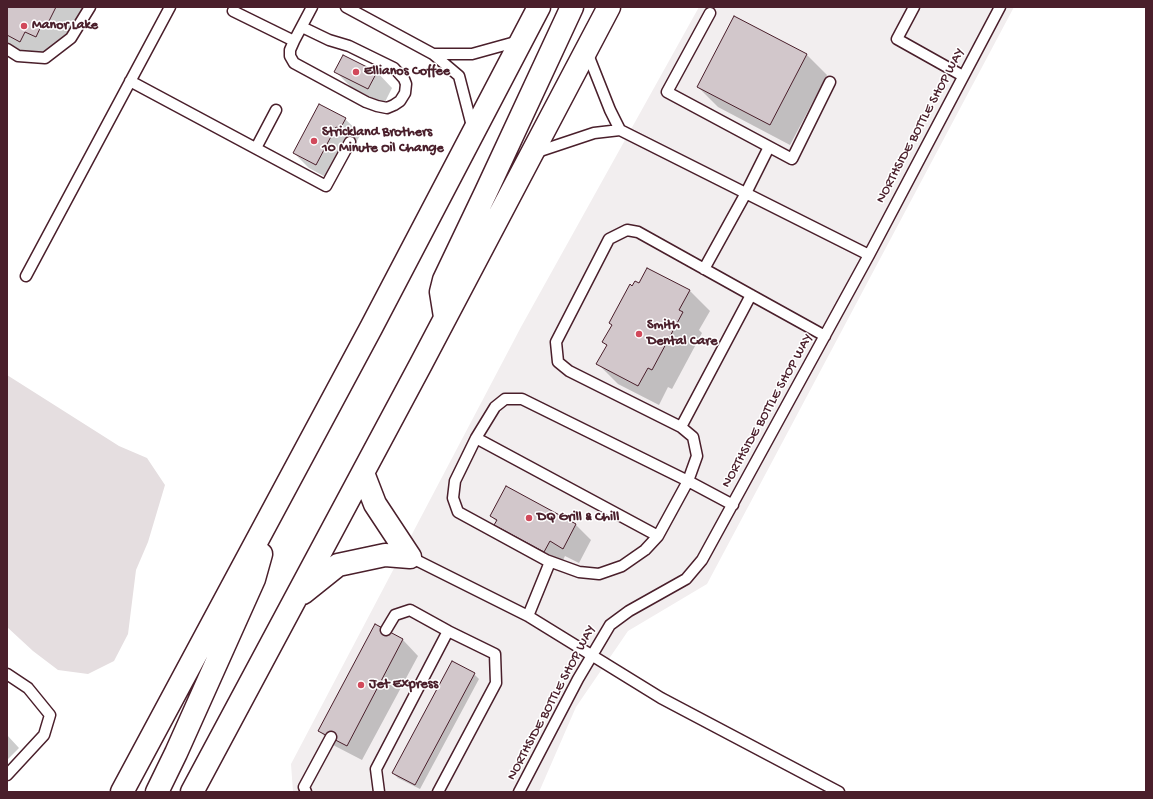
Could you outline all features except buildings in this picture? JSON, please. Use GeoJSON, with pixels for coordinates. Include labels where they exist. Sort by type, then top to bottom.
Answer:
{"type":"FeatureCollection","features":[{"type":"Feature","properties":{"kind":"main road"},"geometry":{"type":"LineString","coordinates":[[122,792],[371,328],[540,7]]}},
{"type":"Feature","properties":{"kind":"main road"},"geometry":{"type":"LineString","coordinates":[[445,317],[441,292],[444,280],[572,7]]}},
{"type":"Feature","properties":{"kind":"main road"},"geometry":{"type":"LineString","coordinates":[[192,792],[363,473],[609,7]]}},
{"type":"Feature","properties":{"kind":"main road"},"geometry":{"type":"LineString","coordinates":[[363,473],[375,504],[410,557]]}},
{"type":"Feature","properties":{"kind":"main road"},"geometry":{"type":"LineString","coordinates":[[157,792],[254,579],[274,508]]}},
{"type":"Feature","properties":{"kind":"main road"},"geometry":{"type":"LineString","coordinates":[[296,599],[338,565],[385,555],[410,557]]}},
{"type":"Feature","properties":{"kind":"lane"},"geometry":{"type":"LineString","coordinates":[[7,49],[18,56],[45,58],[71,38],[90,7]]}},
{"type":"Feature","properties":{"kind":"lane"},"geometry":{"type":"LineString","coordinates":[[26,276],[170,7]]}},
{"type":"Feature","properties":{"kind":"lane"},"geometry":{"type":"LineString","coordinates":[[302,27],[329,40],[349,46],[394,68],[404,78],[406,84],[405,93],[400,101],[387,108],[377,106],[366,102],[294,63],[290,56],[290,50],[312,7]]}},
{"type":"Feature","properties":{"kind":"lane"},"geometry":{"type":"LineString","coordinates":[[346,7],[433,54],[459,76],[474,133]]}},
{"type":"Feature","properties":{"kind":"lane"},"geometry":{"type":"LineString","coordinates":[[914,7],[897,39],[964,76]]}},
{"type":"Feature","properties":{"kind":"lane","name":"NORTHSIDE BOTTLE SHOP WAY"},"geometry":{"type":"LineString","coordinates":[[519,792],[578,679],[610,625],[629,611],[686,579],[702,560],[870,255],[1000,7]]}},
{"type":"Feature","properties":{"kind":"lane"},"geometry":{"type":"LineString","coordinates":[[233,11],[294,41]]}},
{"type":"Feature","properties":{"kind":"lane"},"geometry":{"type":"LineString","coordinates":[[710,13],[667,92],[792,159],[830,82]]}},
{"type":"Feature","properties":{"kind":"lane"},"geometry":{"type":"LineString","coordinates":[[433,54],[472,54],[522,40]]}},
{"type":"Feature","properties":{"kind":"lane"},"geometry":{"type":"LineString","coordinates":[[586,50],[610,110],[620,130]]}},
{"type":"Feature","properties":{"kind":"lane"},"geometry":{"type":"LineString","coordinates":[[130,81],[326,186],[350,142]]}},
{"type":"Feature","properties":{"kind":"lane"},"geometry":{"type":"LineString","coordinates":[[256,148],[276,110]]}},
{"type":"Feature","properties":{"kind":"lane"},"geometry":{"type":"LineString","coordinates":[[532,153],[594,133],[620,130],[870,255]]}},
{"type":"Feature","properties":{"kind":"lane"},"geometry":{"type":"LineString","coordinates":[[704,269],[746,193],[769,147]]}},
{"type":"Feature","properties":{"kind":"lane"},"geometry":{"type":"LineString","coordinates":[[733,505],[688,481],[522,399],[505,399],[496,407],[476,438],[455,481],[453,498],[458,512],[550,562],[579,572],[599,574],[622,566],[645,550],[658,536],[688,481],[697,456],[693,437],[681,426],[569,371],[558,362],[556,342],[609,239],[627,230],[638,232],[825,336]]}},
{"type":"Feature","properties":{"kind":"lane"},"geometry":{"type":"LineString","coordinates":[[681,426],[751,294]]}},
{"type":"Feature","properties":{"kind":"lane"},"geometry":{"type":"LineString","coordinates":[[476,438],[658,536]]}},
{"type":"Feature","properties":{"kind":"lane"},"geometry":{"type":"LineString","coordinates":[[410,557],[528,616],[661,698],[839,792]]}},
{"type":"Feature","properties":{"kind":"lane"},"geometry":{"type":"LineString","coordinates":[[528,616],[550,562]]}},
{"type":"Feature","properties":{"kind":"lane"},"geometry":{"type":"LineString","coordinates":[[386,630],[394,615],[410,610],[495,654],[496,683],[438,792]]}},
{"type":"Feature","properties":{"kind":"lane"},"geometry":{"type":"LineString","coordinates":[[379,792],[376,769],[448,631]]}},
{"type":"Feature","properties":{"kind":"lane"},"geometry":{"type":"LineString","coordinates":[[7,674],[28,688],[50,715],[44,735],[7,775]]}},
{"type":"Feature","properties":{"kind":"lane"},"geometry":{"type":"LineString","coordinates":[[306,792],[304,787],[331,737]]}},
{"type":"Feature","properties":{"kind":"shaded area"},"geometry":{"type":"Polygon","coordinates":[[[699,7],[1014,7],[707,584],[628,631],[576,707],[539,792],[293,792],[291,764],[521,327],[699,7]]]}},
{"type":"Feature","properties":{"kind":"shaded area"},"geometry":{"type":"Polygon","coordinates":[[[7,375],[119,446],[147,458],[165,485],[148,542],[136,570],[128,634],[114,661],[88,674],[58,670],[33,651],[7,627],[7,375]]]}},
{"type":"Feature","properties":{"kind":"place","name":"Manor Lake"},"geometry":{"type":"Point","coordinates":[24,26]}},
{"type":"Feature","properties":{"kind":"place","name":"Ellianos Coffee"},"geometry":{"type":"Point","coordinates":[356,72]}},
{"type":"Feature","properties":{"kind":"place","name":"Strickland Brothers 10 Minute Oil Change"},"geometry":{"type":"Point","coordinates":[314,141]}},
{"type":"Feature","properties":{"kind":"place","name":"Smith Dental Care"},"geometry":{"type":"Point","coordinates":[639,334]}},
{"type":"Feature","properties":{"kind":"place","name":"DQ Grill & Chill"},"geometry":{"type":"Point","coordinates":[529,518]}},
{"type":"Feature","properties":{"kind":"place","name":"Jet Express"},"geometry":{"type":"Point","coordinates":[361,685]}}]}
